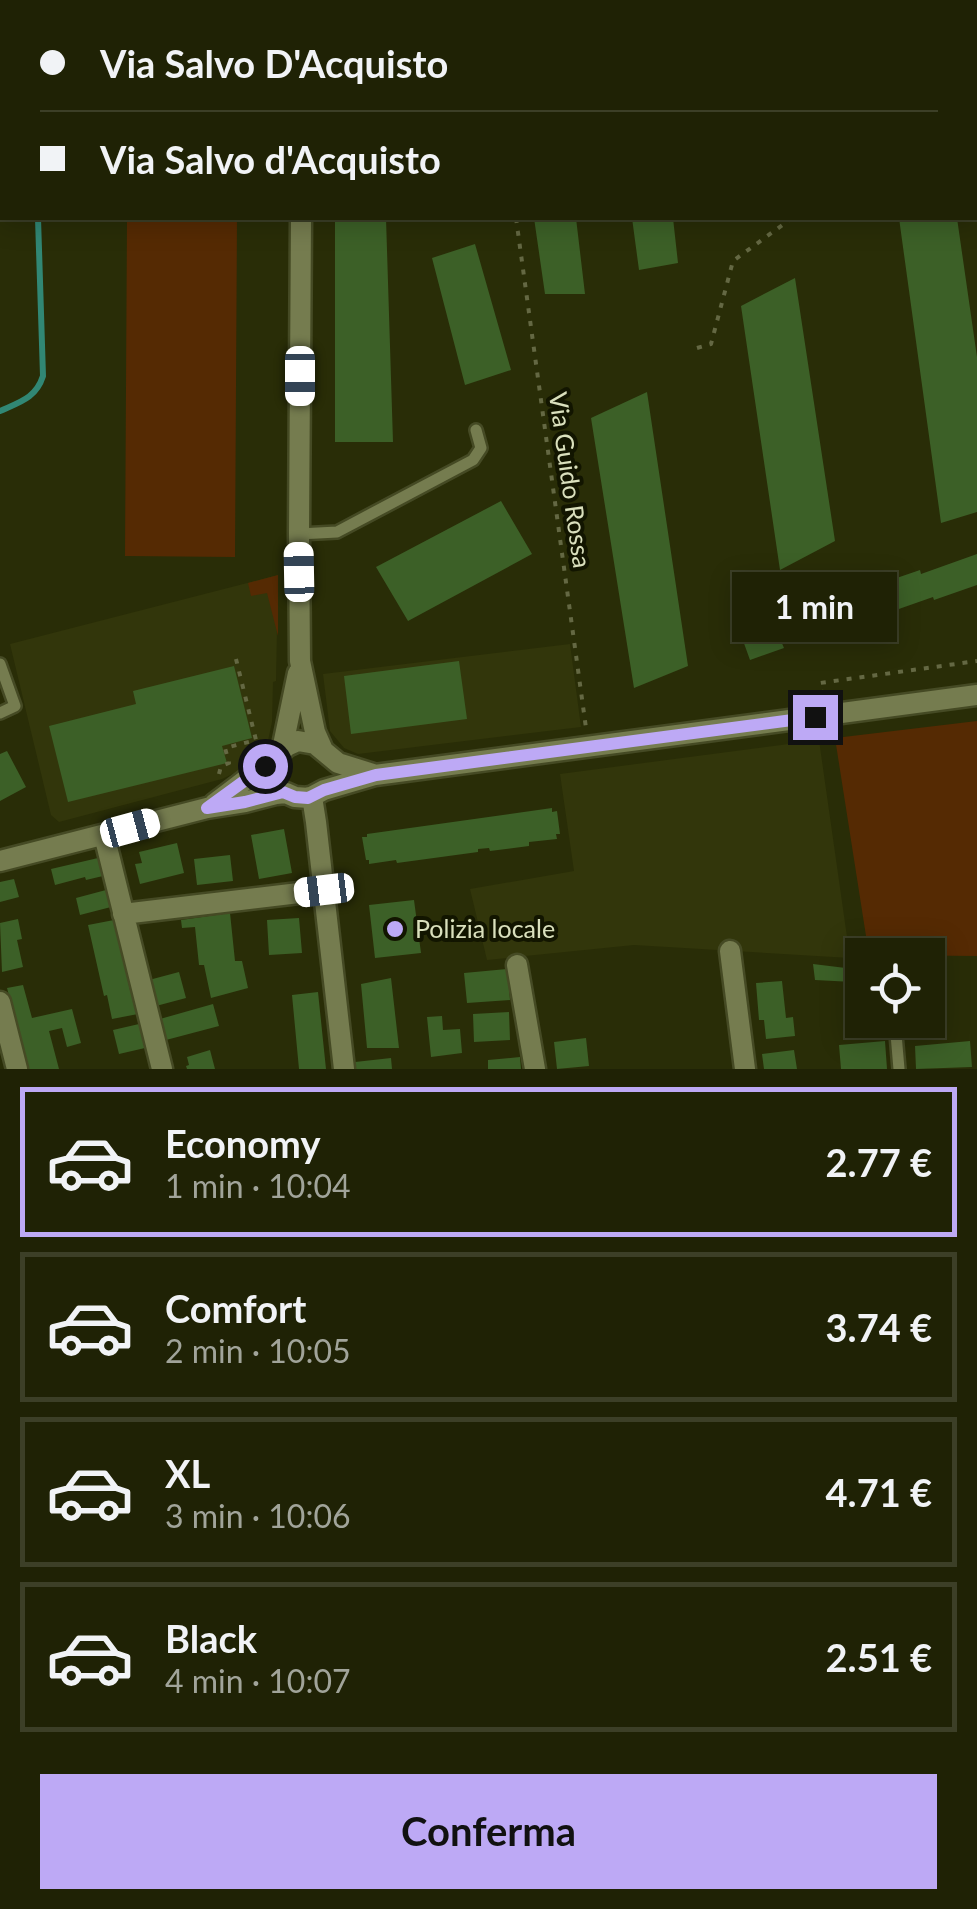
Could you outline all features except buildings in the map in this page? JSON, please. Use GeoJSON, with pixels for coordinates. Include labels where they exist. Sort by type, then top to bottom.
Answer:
{"type":"FeatureCollection","features":[{"type":"Feature","properties":{"kind":"street"},"geometry":{"type":"LineString","coordinates":[[301,220],[300,661],[317,738],[331,765],[326,786],[315,795],[314,804],[344,1069]]}},
{"type":"Feature","properties":{"kind":"street"},"geometry":{"type":"LineString","coordinates":[[300,661],[274,764],[278,786],[300,798],[376,775],[977,695]]}},
{"type":"Feature","properties":{"kind":"street"},"geometry":{"type":"LineString","coordinates":[[214,804],[292,743],[305,741],[338,763],[376,775]]}},
{"type":"Feature","properties":{"kind":"street"},"geometry":{"type":"LineString","coordinates":[[0,862],[214,804],[286,793]]}},
{"type":"Feature","properties":{"kind":"street"},"geometry":{"type":"LineString","coordinates":[[104,835],[162,1069]]}},
{"type":"Feature","properties":{"kind":"street"},"geometry":{"type":"LineString","coordinates":[[123,914],[324,890]]}},
{"type":"Feature","properties":{"kind":"street"},"geometry":{"type":"LineString","coordinates":[[730,950],[745,1069]]}},
{"type":"Feature","properties":{"kind":"street"},"geometry":{"type":"LineString","coordinates":[[517,966],[535,1069]]}},
{"type":"Feature","properties":{"kind":"street"},"geometry":{"type":"LineString","coordinates":[[0,1002],[18,1069]]}},
{"type":"Feature","properties":{"kind":"lane"},"geometry":{"type":"LineString","coordinates":[[298,534],[337,532],[473,460],[481,448],[476,430]]}},
{"type":"Feature","properties":{"kind":"lane"},"geometry":{"type":"LineString","coordinates":[[0,664],[15,706],[0,712]]}},
{"type":"Feature","properties":{"kind":"lane"},"geometry":{"type":"LineString","coordinates":[[896,1038],[899,1069]]}},
{"type":"Feature","properties":{"kind":"path","name":"Via Guido Rossa"},"geometry":{"type":"LineString","coordinates":[[516,220],[589,748]]}},
{"type":"Feature","properties":{"kind":"path"},"geometry":{"type":"LineString","coordinates":[[697,348],[710,344],[732,261],[789,220]]}},
{"type":"Feature","properties":{"kind":"path"},"geometry":{"type":"LineString","coordinates":[[214,804],[221,766],[229,764],[225,748],[256,740],[236,659]]}},
{"type":"Feature","properties":{"kind":"path"},"geometry":{"type":"LineString","coordinates":[[815,717],[812,698],[822,697],[820,682],[977,661]]}},
{"type":"Feature","properties":{"kind":"shaded area"},"geometry":{"type":"Polygon","coordinates":[[[127,220],[237,220],[235,557],[125,556],[127,220]]]}},
{"type":"Feature","properties":{"kind":"shaded area"},"geometry":{"type":"Polygon","coordinates":[[[278,575],[276,681],[266,750],[243,769],[222,779],[59,822],[51,815],[10,644],[278,575]]]}},
{"type":"Feature","properties":{"kind":"shaded area"},"geometry":{"type":"Polygon","coordinates":[[[278,575],[278,636],[267,593],[251,596],[248,583],[278,575]]]}},
{"type":"Feature","properties":{"kind":"shaded area"},"geometry":{"type":"Polygon","coordinates":[[[570,644],[581,727],[358,754],[344,748],[330,731],[323,674],[570,644]]]}},
{"type":"Feature","properties":{"kind":"shaded area"},"geometry":{"type":"Polygon","coordinates":[[[977,721],[977,956],[945,956],[945,938],[866,938],[835,738],[977,721]]]}},
{"type":"Feature","properties":{"kind":"shaded area"},"geometry":{"type":"Polygon","coordinates":[[[819,740],[847,938],[845,958],[634,945],[487,960],[470,889],[574,871],[560,774],[819,740]]]}},
{"type":"Feature","properties":{"kind":"waterway"},"geometry":{"type":"LineString","coordinates":[[0,411],[32,394],[43,376],[38,220]]}},
{"type":"Feature","properties":{"kind":"place","name":"Polizia locale"},"geometry":{"type":"Point","coordinates":[395,929]}},
{"type":"Feature","properties":{"kind":"route"},"geometry":{"type":"LineString","coordinates":[[265,766],[207,808],[283,792],[308,798],[376,775],[815,717]]}}]}
